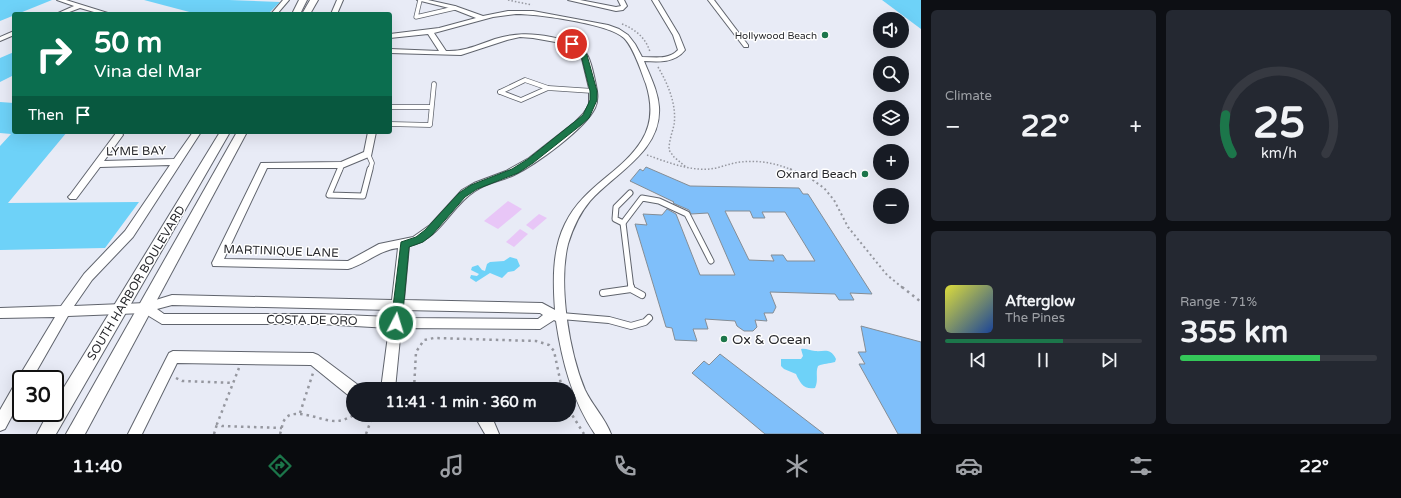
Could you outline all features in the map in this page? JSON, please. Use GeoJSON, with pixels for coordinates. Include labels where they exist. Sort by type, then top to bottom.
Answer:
{"type":"FeatureCollection","features":[{"type":"Feature","properties":{"kind":"main road"},"geometry":{"type":"LineString","coordinates":[[297,12],[303,0]]}},
{"type":"Feature","properties":{"kind":"main road"},"geometry":{"type":"LineString","coordinates":[[307,12],[315,1]]}},
{"type":"Feature","properties":{"kind":"main road","name":"SOUTH HARBOR BOULEVARD"},"geometry":{"type":"LineString","coordinates":[[46,434],[224,134]]}},
{"type":"Feature","properties":{"kind":"main road","name":"SOUTH HARBOR BOULEVARD"},"geometry":{"type":"LineString","coordinates":[[75,434],[241,134]]}},
{"type":"Feature","properties":{"kind":"street"},"geometry":{"type":"LineString","coordinates":[[60,0],[101,12]]}},
{"type":"Feature","properties":{"kind":"street"},"geometry":{"type":"LineString","coordinates":[[276,12],[286,0]]}},
{"type":"Feature","properties":{"kind":"street"},"geometry":{"type":"LineString","coordinates":[[335,12],[340,0]]}},
{"type":"Feature","properties":{"kind":"street"},"geometry":{"type":"LineString","coordinates":[[420,0],[482,18]]}},
{"type":"Feature","properties":{"kind":"street"},"geometry":{"type":"LineString","coordinates":[[571,0],[621,9],[624,6],[621,0]]}},
{"type":"Feature","properties":{"kind":"street"},"geometry":{"type":"LineString","coordinates":[[644,59],[668,59],[677,56],[682,50],[676,36],[655,0]]}},
{"type":"Feature","properties":{"kind":"street"},"geometry":{"type":"LineString","coordinates":[[711,0],[746,46]]}},
{"type":"Feature","properties":{"kind":"street"},"geometry":{"type":"LineString","coordinates":[[64,12],[79,6]]}},
{"type":"Feature","properties":{"kind":"street"},"geometry":{"type":"LineString","coordinates":[[461,11],[470,22]]}},
{"type":"Feature","properties":{"kind":"street"},"geometry":{"type":"LineString","coordinates":[[392,36],[430,32],[507,12],[531,12],[610,27],[625,35],[644,59],[656,107],[652,127],[638,152],[586,199],[569,222],[563,238],[560,254],[557,316],[575,379],[585,404],[604,434]]}},
{"type":"Feature","properties":{"kind":"street"},"geometry":{"type":"LineString","coordinates":[[430,32],[439,44],[443,53]]}},
{"type":"Feature","properties":{"kind":"street"},"geometry":{"type":"LineString","coordinates":[[0,39],[12,34]]}},
{"type":"Feature","properties":{"kind":"street"},"geometry":{"type":"LineString","coordinates":[[389,382],[404,244],[420,239],[429,233],[462,195],[474,187],[515,171],[579,124],[591,108],[593,100],[593,91],[582,51],[572,44],[562,41],[538,36],[516,36],[462,54],[392,52]]}},
{"type":"Feature","properties":{"kind":"street"},"geometry":{"type":"LineString","coordinates":[[30,370],[64,310],[88,278],[129,234],[196,134]]}},
{"type":"Feature","properties":{"kind":"street"},"geometry":{"type":"LineString","coordinates":[[368,154],[372,134]]}},
{"type":"Feature","properties":{"kind":"street","name":"LYME BAY"},"geometry":{"type":"LineString","coordinates":[[73,198],[119,135]]}},
{"type":"Feature","properties":{"kind":"street","name":"MARTINIQUE LANE"},"geometry":{"type":"LineString","coordinates":[[368,154],[342,165],[264,165],[217,263],[348,266],[360,262],[384,247],[404,244]]}},
{"type":"Feature","properties":{"kind":"street","name":"LYME BAY"},"geometry":{"type":"LineString","coordinates":[[97,164],[176,162]]}},
{"type":"Feature","properties":{"kind":"street","name":"COSTA DE ORO"},"geometry":{"type":"LineString","coordinates":[[0,313],[64,310],[120,310],[146,308],[172,300],[542,308],[557,316]]}},
{"type":"Feature","properties":{"kind":"street","name":"COSTA DE ORO"},"geometry":{"type":"LineString","coordinates":[[146,308],[162,319],[321,319],[396,323],[540,324],[557,316]]}},
{"type":"Feature","properties":{"kind":"street"},"geometry":{"type":"LineString","coordinates":[[135,434],[173,357],[313,359],[346,385]]}},
{"type":"Feature","properties":{"kind":"street"},"geometry":{"type":"LineString","coordinates":[[0,424],[12,402]]}},
{"type":"Feature","properties":{"kind":"street"},"geometry":{"type":"LineString","coordinates":[[487,422],[492,434]]}},
{"type":"Feature","properties":{"kind":"lane"},"geometry":{"type":"LineString","coordinates":[[420,0],[416,17],[461,11]]}},
{"type":"Feature","properties":{"kind":"lane"},"geometry":{"type":"LineString","coordinates":[[548,88],[521,100],[500,92],[525,80],[548,88],[593,91]]}},
{"type":"Feature","properties":{"kind":"lane"},"geometry":{"type":"LineString","coordinates":[[392,124],[430,125],[434,84]]}},
{"type":"Feature","properties":{"kind":"lane"},"geometry":{"type":"LineString","coordinates":[[392,107],[431,107]]}},
{"type":"Feature","properties":{"kind":"lane"},"geometry":{"type":"LineString","coordinates":[[342,165],[329,195],[363,196],[372,162],[368,154]]}},
{"type":"Feature","properties":{"kind":"lane"},"geometry":{"type":"LineString","coordinates":[[622,223],[615,219],[616,206],[630,193]]}},
{"type":"Feature","properties":{"kind":"lane"},"geometry":{"type":"LineString","coordinates":[[631,289],[622,223],[642,198],[657,202],[687,214],[711,261]]}},
{"type":"Feature","properties":{"kind":"lane"},"geometry":{"type":"LineString","coordinates":[[603,293],[631,289],[642,295]]}},
{"type":"Feature","properties":{"kind":"lane"},"geometry":{"type":"LineString","coordinates":[[557,316],[609,320],[631,326],[645,322],[649,318]]}},
{"type":"Feature","properties":{"kind":"path"},"geometry":{"type":"LineString","coordinates":[[508,0],[536,6]]}},
{"type":"Feature","properties":{"kind":"path"},"geometry":{"type":"LineString","coordinates":[[619,23],[631,28],[644,38],[650,50],[644,59],[658,68],[672,96],[674,123],[668,150],[674,157],[687,167]]}},
{"type":"Feature","properties":{"kind":"path"},"geometry":{"type":"LineString","coordinates":[[638,152],[668,163],[697,169],[711,169],[740,162],[764,162],[790,169],[810,178],[824,188],[834,200],[848,227],[887,275],[921,302]]}},
{"type":"Feature","properties":{"kind":"path"},"geometry":{"type":"LineString","coordinates":[[414,382],[416,352],[424,340],[434,338],[536,341],[549,345],[554,351],[560,382]]}},
{"type":"Feature","properties":{"kind":"path"},"geometry":{"type":"LineString","coordinates":[[214,434],[242,358]]}},
{"type":"Feature","properties":{"kind":"path"},"geometry":{"type":"LineString","coordinates":[[300,413],[313,374],[313,359]]}},
{"type":"Feature","properties":{"kind":"path"},"geometry":{"type":"LineString","coordinates":[[165,372],[182,381],[234,382]]}},
{"type":"Feature","properties":{"kind":"path"},"geometry":{"type":"LineString","coordinates":[[280,434],[286,417],[292,414],[300,413],[307,417],[336,424],[346,422]]}},
{"type":"Feature","properties":{"kind":"path"},"geometry":{"type":"LineString","coordinates":[[576,421],[584,434]]}},
{"type":"Feature","properties":{"kind":"path"},"geometry":{"type":"LineString","coordinates":[[366,434],[370,422]]}},
{"type":"Feature","properties":{"kind":"path"},"geometry":{"type":"LineString","coordinates":[[217,424],[222,426],[282,428]]}},
{"type":"Feature","properties":{"kind":"shaded area"},"geometry":{"type":"Polygon","coordinates":[[[508,201],[522,209],[498,229],[484,221],[508,201]]]}},
{"type":"Feature","properties":{"kind":"shaded area"},"geometry":{"type":"Polygon","coordinates":[[[539,214],[547,218],[533,230],[526,225],[539,214]]]}},
{"type":"Feature","properties":{"kind":"shaded area"},"geometry":{"type":"Polygon","coordinates":[[[520,229],[528,234],[514,247],[506,242],[520,229]]]}},
{"type":"Feature","properties":{"kind":"water"},"geometry":{"type":"Polygon","coordinates":[[[0,0],[52,0],[22,12],[12,12],[12,16],[0,21],[0,0]]]}},
{"type":"Feature","properties":{"kind":"water"},"geometry":{"type":"Polygon","coordinates":[[[144,0],[229,0],[280,2],[270,12],[189,12],[144,0]]]}},
{"type":"Feature","properties":{"kind":"water"},"geometry":{"type":"Polygon","coordinates":[[[882,0],[921,0],[921,29],[909,20],[909,12],[898,12],[882,0]]]}},
{"type":"Feature","properties":{"kind":"water"},"geometry":{"type":"Polygon","coordinates":[[[12,53],[12,76],[0,82],[0,58],[12,53]]]}},
{"type":"Feature","properties":{"kind":"water"},"geometry":{"type":"Polygon","coordinates":[[[0,102],[12,103],[12,134],[65,134],[8,203],[139,202],[105,248],[0,250],[0,146],[11,134],[0,133],[0,102]]]}},
{"type":"Feature","properties":{"kind":"water"},"geometry":{"type":"Polygon","coordinates":[[[510,257],[517,259],[520,266],[514,271],[508,272],[502,278],[490,273],[476,282],[470,278],[471,275],[477,276],[479,274],[471,270],[472,267],[478,265],[485,271],[487,264],[490,262],[504,261],[510,257]]]}},
{"type":"Feature","properties":{"kind":"water"},"geometry":{"type":"Polygon","coordinates":[[[801,349],[829,351],[836,359],[835,362],[818,366],[815,388],[805,387],[796,374],[784,369],[781,366],[781,359],[801,359],[803,356],[801,349]]]}},
{"type":"Feature","properties":{"kind":"building"},"geometry":{"type":"Polygon","coordinates":[[[646,167],[690,186],[799,188],[803,194],[808,194],[872,294],[850,293],[854,300],[839,300],[835,294],[770,292],[776,307],[773,313],[764,313],[767,321],[755,320],[757,327],[753,331],[744,331],[737,326],[735,321],[705,319],[708,329],[693,329],[697,341],[675,340],[672,328],[666,327],[635,224],[647,225],[643,214],[662,215],[667,209],[676,214],[700,275],[735,275],[708,213],[691,214],[689,210],[630,181],[640,169],[643,171],[646,167]],[[725,211],[749,260],[774,261],[771,255],[783,255],[787,261],[815,261],[785,212],[762,212],[765,218],[753,218],[750,211],[725,211]]]}},
{"type":"Feature","properties":{"kind":"building"},"geometry":{"type":"Polygon","coordinates":[[[861,326],[921,342],[921,434],[898,434],[859,364],[865,364],[858,352],[866,352],[861,326]]]}},
{"type":"Feature","properties":{"kind":"building"},"geometry":{"type":"Polygon","coordinates":[[[720,354],[824,434],[765,434],[692,373],[704,361],[709,365],[720,354]]]}},
{"type":"Feature","properties":{"kind":"place","name":"Hollywood Beach"},"geometry":{"type":"Point","coordinates":[825,35]}},
{"type":"Feature","properties":{"kind":"place","name":"Oxnard Beach"},"geometry":{"type":"Point","coordinates":[865,174]}},
{"type":"Feature","properties":{"kind":"place","name":"Ox & Ocean"},"geometry":{"type":"Point","coordinates":[724,339]}},
{"type":"Feature","properties":{"kind":"route"},"geometry":{"type":"LineString","coordinates":[[396,323],[404,244],[420,239],[429,233],[462,195],[474,187],[515,171],[579,124],[586,116],[591,108],[593,91],[584,55],[582,51],[572,44]]}}]}
